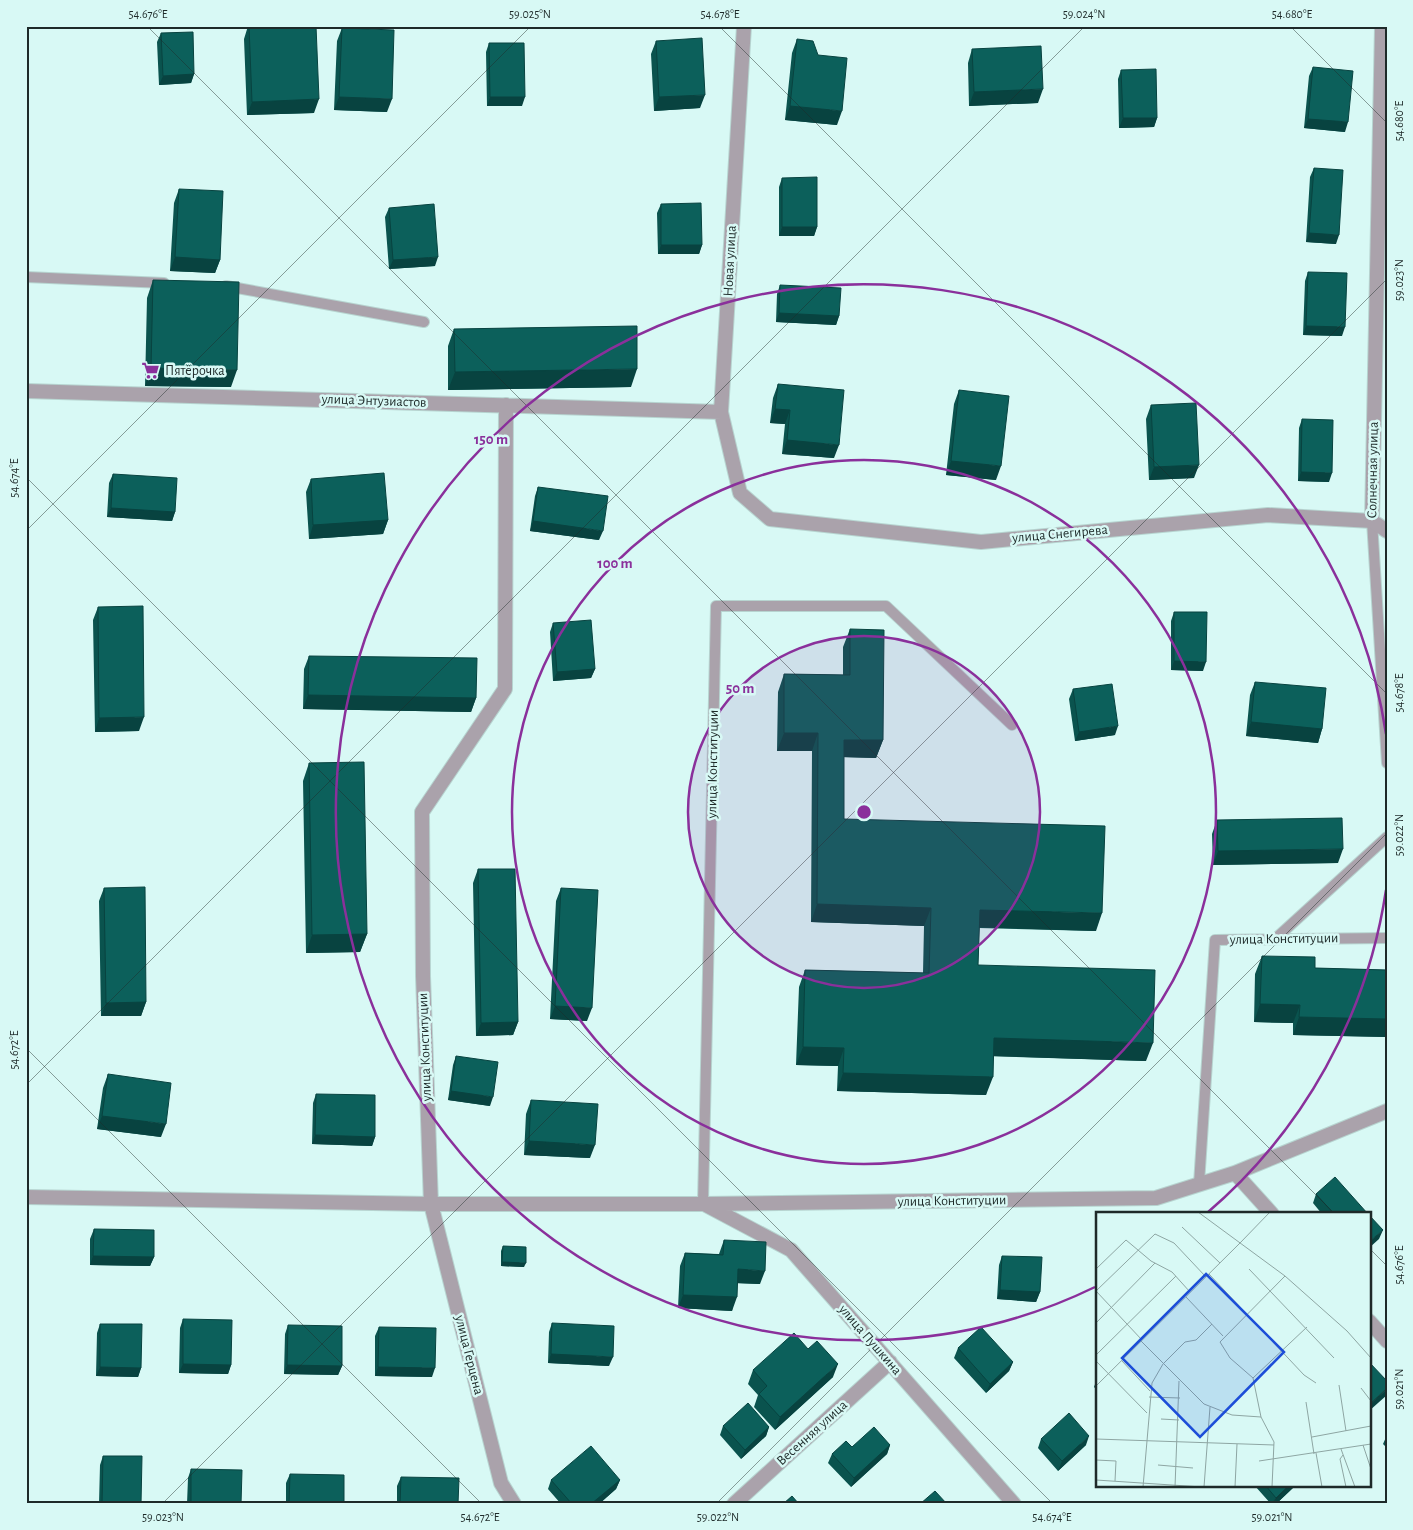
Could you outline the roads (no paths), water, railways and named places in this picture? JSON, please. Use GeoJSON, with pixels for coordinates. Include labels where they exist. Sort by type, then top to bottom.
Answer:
{"type":"FeatureCollection","features":[{"type":"Feature","properties":{"kind":"street","name":"Новая улица"},"geometry":{"type":"LineString","coordinates":[[740,493],[721,412],[744,26]]}},
{"type":"Feature","properties":{"kind":"street","name":"Солнечная улица"},"geometry":{"type":"LineString","coordinates":[[1372,521],[1382,26]]}},
{"type":"Feature","properties":{"kind":"street","name":"улица Энтузиастов"},"geometry":{"type":"LineString","coordinates":[[26,390],[721,412]]}},
{"type":"Feature","properties":{"kind":"street","name":"улица Конституции"},"geometry":{"type":"LineString","coordinates":[[430,1204],[422,976],[422,812],[506,689],[506,405]]}},
{"type":"Feature","properties":{"kind":"street","name":"улица Снегирева"},"geometry":{"type":"LineString","coordinates":[[740,493],[770,519],[981,542],[1268,515],[1372,521]]}},
{"type":"Feature","properties":{"kind":"street"},"geometry":{"type":"LineString","coordinates":[[1372,521],[1387,531]]}},
{"type":"Feature","properties":{"kind":"street","name":"улица Конституции"},"geometry":{"type":"LineString","coordinates":[[26,1197],[430,1204],[703,1204],[1156,1198],[1235,1173],[1387,1111]]}},
{"type":"Feature","properties":{"kind":"street"},"geometry":{"type":"LineString","coordinates":[[1235,1173],[1270,1212]]}},
{"type":"Feature","properties":{"kind":"street","name":"улица Герцена"},"geometry":{"type":"LineString","coordinates":[[430,1204],[501,1483],[514,1504]]}},
{"type":"Feature","properties":{"kind":"street","name":"улица Пушкина"},"geometry":{"type":"LineString","coordinates":[[703,1204],[791,1250],[1014,1504]]}},
{"type":"Feature","properties":{"kind":"street"},"geometry":{"type":"LineString","coordinates":[[1370,1322],[1387,1341]]}},
{"type":"Feature","properties":{"kind":"street","name":"Весенняя улица"},"geometry":{"type":"LineString","coordinates":[[734,1504],[890,1362]]}},
{"type":"Feature","properties":{"kind":"lane"},"geometry":{"type":"LineString","coordinates":[[26,277],[172,284]]}},
{"type":"Feature","properties":{"kind":"lane"},"geometry":{"type":"LineString","coordinates":[[220,286],[230,286],[424,322]]}},
{"type":"Feature","properties":{"kind":"lane","name":"Солнечная улица"},"geometry":{"type":"LineString","coordinates":[[1372,521],[1387,763]]}},
{"type":"Feature","properties":{"kind":"lane","name":"улица Конституции"},"geometry":{"type":"LineString","coordinates":[[703,1204],[716,606],[886,606],[1012,726]]}},
{"type":"Feature","properties":{"kind":"lane"},"geometry":{"type":"LineString","coordinates":[[1274,940],[1387,837]]}},
{"type":"Feature","properties":{"kind":"lane","name":"улица Конституции"},"geometry":{"type":"LineString","coordinates":[[1199,1184],[1215,940],[1387,938]]}},
{"type":"Feature","properties":{"kind":"place","name":"Пятёрочка"},"geometry":{"type":"Point","coordinates":[151,371]}}]}
